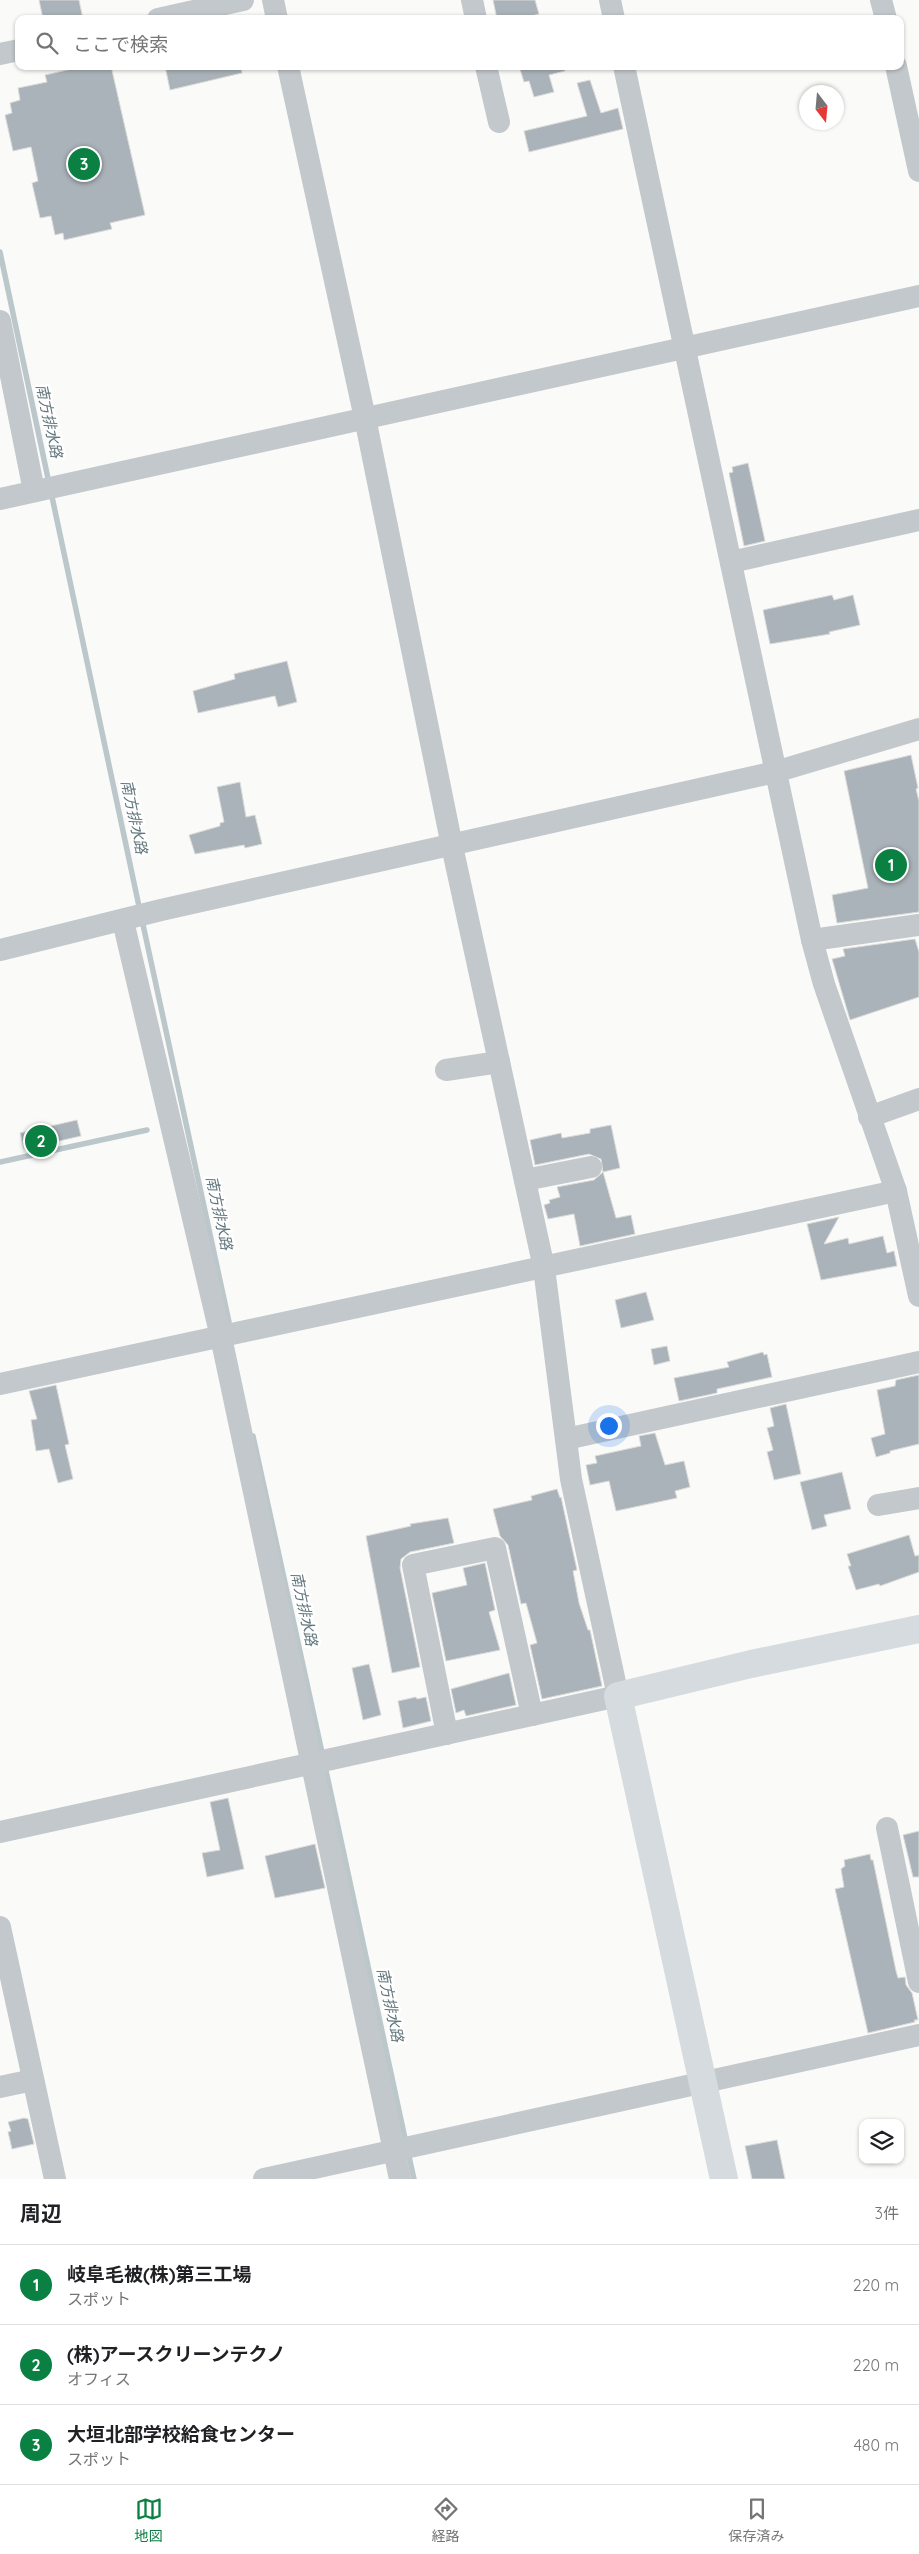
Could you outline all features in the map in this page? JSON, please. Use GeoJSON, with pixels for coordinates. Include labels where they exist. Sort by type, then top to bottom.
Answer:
{"type":"FeatureCollection","features":[{"type":"Feature","properties":{"kind":"street"},"geometry":{"type":"LineString","coordinates":[[176,15],[242,0]]}},
{"type":"Feature","properties":{"kind":"street"},"geometry":{"type":"LineString","coordinates":[[273,0],[276,15]]}},
{"type":"Feature","properties":{"kind":"street"},"geometry":{"type":"LineString","coordinates":[[472,0],[475,15]]}},
{"type":"Feature","properties":{"kind":"street"},"geometry":{"type":"LineString","coordinates":[[610,0],[613,15]]}},
{"type":"Feature","properties":{"kind":"street"},"geometry":{"type":"LineString","coordinates":[[881,0],[885,15]]}},
{"type":"Feature","properties":{"kind":"street"},"geometry":{"type":"LineString","coordinates":[[0,54],[15,51]]}},
{"type":"Feature","properties":{"kind":"street"},"geometry":{"type":"LineString","coordinates":[[289,70],[365,418],[452,846],[544,1268],[571,1479],[724,2179]]}},
{"type":"Feature","properties":{"kind":"street"},"geometry":{"type":"LineString","coordinates":[[487,70],[499,122]]}},
{"type":"Feature","properties":{"kind":"street"},"geometry":{"type":"LineString","coordinates":[[625,70],[812,940],[824,984],[896,1191],[919,1296]]}},
{"type":"Feature","properties":{"kind":"street"},"geometry":{"type":"LineString","coordinates":[[897,70],[919,171]]}},
{"type":"Feature","properties":{"kind":"street"},"geometry":{"type":"LineString","coordinates":[[0,499],[919,296]]}},
{"type":"Feature","properties":{"kind":"street"},"geometry":{"type":"LineString","coordinates":[[0,321],[36,491]]}},
{"type":"Feature","properties":{"kind":"street"},"geometry":{"type":"LineString","coordinates":[[731,562],[919,520]]}},
{"type":"Feature","properties":{"kind":"street"},"geometry":{"type":"LineString","coordinates":[[0,950],[154,912],[775,772],[919,729]]}},
{"type":"Feature","properties":{"kind":"street"},"geometry":{"type":"LineString","coordinates":[[126,920],[320,1762],[400,2179]]}},
{"type":"Feature","properties":{"kind":"street"},"geometry":{"type":"LineString","coordinates":[[812,940],[919,925]]}},
{"type":"Feature","properties":{"kind":"street"},"geometry":{"type":"LineString","coordinates":[[446,1070],[499,1062]]}},
{"type":"Feature","properties":{"kind":"street"},"geometry":{"type":"LineString","coordinates":[[869,1117],[919,1099]]}},
{"type":"Feature","properties":{"kind":"street"},"geometry":{"type":"LineString","coordinates":[[525,1180],[591,1167]]}},
{"type":"Feature","properties":{"kind":"street"},"geometry":{"type":"LineString","coordinates":[[0,1384],[896,1191]]}},
{"type":"Feature","properties":{"kind":"street"},"geometry":{"type":"LineString","coordinates":[[566,1439],[919,1362]]}},
{"type":"Feature","properties":{"kind":"street"},"geometry":{"type":"LineString","coordinates":[[878,1505],[919,1498]]}},
{"type":"Feature","properties":{"kind":"street"},"geometry":{"type":"LineString","coordinates":[[447,1734],[413,1566],[495,1548],[532,1715]]}},
{"type":"Feature","properties":{"kind":"street"},"geometry":{"type":"LineString","coordinates":[[0,1832],[618,1696],[751,1664],[919,1629]]}},
{"type":"Feature","properties":{"kind":"street"},"geometry":{"type":"LineString","coordinates":[[887,1828],[919,1982]]}},
{"type":"Feature","properties":{"kind":"street"},"geometry":{"type":"LineString","coordinates":[[0,1927],[55,2179]]}},
{"type":"Feature","properties":{"kind":"street"},"geometry":{"type":"LineString","coordinates":[[264,2179],[919,2036]]}},
{"type":"Feature","properties":{"kind":"street"},"geometry":{"type":"LineString","coordinates":[[0,2087],[34,2080]]}},
{"type":"Feature","properties":{"kind":"building"},"geometry":{"type":"Polygon","coordinates":[[[39,0],[79,0],[82,15],[42,15],[39,0]]]}},
{"type":"Feature","properties":{"kind":"building"},"geometry":{"type":"Polygon","coordinates":[[[493,0],[535,0],[539,14],[535,15],[496,15],[493,0]]]}},
{"type":"Feature","properties":{"kind":"building"},"geometry":{"type":"Polygon","coordinates":[[[67,70],[112,70],[145,215],[110,223],[112,229],[64,240],[63,233],[55,235],[51,216],[40,218],[32,183],[38,181],[31,147],[13,151],[5,115],[12,113],[10,103],[20,100],[18,88],[47,82],[45,75],[67,70]]]}},
{"type":"Feature","properties":{"kind":"building"},"geometry":{"type":"Polygon","coordinates":[[[166,70],[242,70],[242,73],[170,90],[166,70]]]}},
{"type":"Feature","properties":{"kind":"building"},"geometry":{"type":"Polygon","coordinates":[[[520,70],[565,70],[549,75],[554,92],[534,97],[529,81],[524,82],[520,70]]]}},
{"type":"Feature","properties":{"kind":"building"},"geometry":{"type":"Polygon","coordinates":[[[590,80],[601,113],[618,108],[623,129],[529,152],[524,131],[587,116],[577,83],[590,80]]]}},
{"type":"Feature","properties":{"kind":"building"},"geometry":{"type":"Polygon","coordinates":[[[748,463],[765,541],[744,546],[729,473],[733,472],[732,467],[748,463]]]}},
{"type":"Feature","properties":{"kind":"building"},"geometry":{"type":"Polygon","coordinates":[[[832,595],[834,600],[853,595],[860,625],[829,632],[830,634],[770,644],[763,610],[832,595]]]}},
{"type":"Feature","properties":{"kind":"building"},"geometry":{"type":"Polygon","coordinates":[[[287,661],[297,702],[278,707],[275,696],[198,713],[193,691],[235,679],[234,674],[287,661]]]}},
{"type":"Feature","properties":{"kind":"building"},"geometry":{"type":"Polygon","coordinates":[[[911,755],[919,801],[919,912],[837,923],[832,895],[868,888],[844,771],[911,755]]]}},
{"type":"Feature","properties":{"kind":"building"},"geometry":{"type":"Polygon","coordinates":[[[240,782],[246,817],[255,815],[262,844],[245,848],[244,845],[195,854],[189,835],[220,826],[220,823],[224,822],[217,787],[240,782]]]}},
{"type":"Feature","properties":{"kind":"building"},"geometry":{"type":"Polygon","coordinates":[[[915,939],[919,952],[919,997],[850,1020],[832,959],[845,956],[843,949],[915,939]]]}},
{"type":"Feature","properties":{"kind":"building"},"geometry":{"type":"Polygon","coordinates":[[[77,1120],[81,1136],[24,1149],[20,1133],[77,1120]]]}},
{"type":"Feature","properties":{"kind":"building"},"geometry":{"type":"Polygon","coordinates":[[[611,1125],[620,1168],[603,1172],[601,1159],[589,1154],[535,1165],[530,1140],[561,1133],[562,1138],[590,1133],[590,1129],[611,1125]]]}},
{"type":"Feature","properties":{"kind":"building"},"geometry":{"type":"Polygon","coordinates":[[[603,1172],[616,1218],[631,1215],[635,1234],[580,1246],[574,1214],[548,1219],[544,1205],[550,1203],[549,1200],[560,1197],[557,1187],[594,1180],[603,1172]]]}},
{"type":"Feature","properties":{"kind":"building"},"geometry":{"type":"Polygon","coordinates":[[[839,1217],[824,1244],[848,1238],[849,1244],[883,1236],[887,1253],[894,1251],[897,1266],[821,1280],[807,1224],[839,1217]]]}},
{"type":"Feature","properties":{"kind":"building"},"geometry":{"type":"Polygon","coordinates":[[[646,1292],[654,1320],[621,1328],[615,1300],[646,1292]]]}},
{"type":"Feature","properties":{"kind":"building"},"geometry":{"type":"Polygon","coordinates":[[[667,1346],[670,1361],[654,1365],[651,1349],[667,1346]]]}},
{"type":"Feature","properties":{"kind":"building"},"geometry":{"type":"Polygon","coordinates":[[[763,1352],[764,1355],[767,1354],[772,1377],[717,1389],[717,1393],[679,1401],[674,1378],[729,1367],[727,1362],[763,1352]]]}},
{"type":"Feature","properties":{"kind":"building"},"geometry":{"type":"Polygon","coordinates":[[[919,1375],[919,1444],[890,1451],[890,1453],[876,1457],[871,1438],[885,1434],[877,1390],[895,1386],[896,1380],[919,1375]]]}},
{"type":"Feature","properties":{"kind":"building"},"geometry":{"type":"Polygon","coordinates":[[[56,1385],[69,1444],[65,1445],[73,1479],[58,1483],[49,1449],[36,1451],[31,1420],[37,1419],[29,1391],[56,1385]]]}},
{"type":"Feature","properties":{"kind":"building"},"geometry":{"type":"Polygon","coordinates":[[[786,1404],[801,1474],[774,1480],[767,1452],[773,1450],[767,1428],[774,1426],[770,1408],[786,1404]]]}},
{"type":"Feature","properties":{"kind":"building"},"geometry":{"type":"Polygon","coordinates":[[[655,1433],[665,1465],[684,1461],[690,1487],[675,1491],[677,1498],[616,1511],[609,1481],[590,1485],[586,1465],[597,1463],[595,1456],[641,1446],[639,1436],[655,1433]]]}},
{"type":"Feature","properties":{"kind":"building"},"geometry":{"type":"Polygon","coordinates":[[[842,1472],[851,1509],[824,1515],[827,1526],[812,1530],[800,1482],[842,1472]]]}},
{"type":"Feature","properties":{"kind":"building"},"geometry":{"type":"Polygon","coordinates":[[[557,1489],[561,1497],[577,1570],[573,1571],[579,1603],[588,1630],[590,1630],[602,1686],[542,1699],[530,1645],[537,1643],[526,1603],[521,1604],[508,1545],[500,1536],[493,1509],[532,1500],[531,1496],[557,1489]]]}},
{"type":"Feature","properties":{"kind":"building"},"geometry":{"type":"Polygon","coordinates":[[[448,1518],[454,1543],[410,1552],[401,1559],[400,1568],[420,1667],[392,1673],[366,1536],[411,1526],[410,1524],[448,1518]]]}},
{"type":"Feature","properties":{"kind":"building"},"geometry":{"type":"Polygon","coordinates":[[[909,1535],[915,1556],[919,1555],[919,1572],[880,1586],[879,1584],[856,1590],[848,1566],[851,1566],[847,1554],[909,1535]]]}},
{"type":"Feature","properties":{"kind":"building"},"geometry":{"type":"Polygon","coordinates":[[[485,1563],[495,1610],[489,1612],[500,1650],[446,1661],[432,1593],[467,1585],[463,1568],[485,1563]]]}},
{"type":"Feature","properties":{"kind":"building"},"geometry":{"type":"Polygon","coordinates":[[[369,1664],[381,1715],[363,1720],[352,1668],[369,1664]]]}},
{"type":"Feature","properties":{"kind":"building"},"geometry":{"type":"Polygon","coordinates":[[[509,1673],[516,1705],[466,1716],[464,1710],[456,1713],[451,1689],[509,1673]]]}},
{"type":"Feature","properties":{"kind":"building"},"geometry":{"type":"Polygon","coordinates":[[[416,1697],[417,1699],[426,1697],[431,1721],[403,1728],[398,1701],[416,1697]]]}},
{"type":"Feature","properties":{"kind":"building"},"geometry":{"type":"Polygon","coordinates":[[[228,1798],[244,1869],[207,1877],[202,1853],[220,1850],[210,1802],[228,1798]]]}},
{"type":"Feature","properties":{"kind":"building"},"geometry":{"type":"Polygon","coordinates":[[[919,1831],[919,1877],[913,1877],[903,1835],[919,1831]]]}},
{"type":"Feature","properties":{"kind":"building"},"geometry":{"type":"Polygon","coordinates":[[[315,1844],[325,1888],[275,1898],[265,1856],[315,1844]]]}},
{"type":"Feature","properties":{"kind":"building"},"geometry":{"type":"Polygon","coordinates":[[[870,1854],[871,1860],[873,1860],[898,1978],[905,1977],[906,1985],[912,1993],[918,2020],[868,2033],[835,1889],[844,1887],[841,1869],[845,1866],[844,1860],[870,1854]]]}},
{"type":"Feature","properties":{"kind":"building"},"geometry":{"type":"Polygon","coordinates":[[[24,2118],[28,2119],[34,2144],[12,2149],[8,2132],[11,2131],[8,2122],[24,2118]]]}},
{"type":"Feature","properties":{"kind":"building"},"geometry":{"type":"Polygon","coordinates":[[[777,2140],[785,2179],[752,2179],[745,2146],[777,2140]]]}},
{"type":"Feature","properties":{"kind":"waterway","name":"南方排水路"},"geometry":{"type":"LineString","coordinates":[[0,252],[49,483]]}},
{"type":"Feature","properties":{"kind":"waterway","name":"南方排水路"},"geometry":{"type":"LineString","coordinates":[[51,492],[140,911]]}},
{"type":"Feature","properties":{"kind":"waterway","name":"南方排水路"},"geometry":{"type":"LineString","coordinates":[[142,920],[229,1322]]}},
{"type":"Feature","properties":{"kind":"waterway"},"geometry":{"type":"LineString","coordinates":[[0,1162],[147,1130]]}},
{"type":"Feature","properties":{"kind":"waterway","name":"南方排水路"},"geometry":{"type":"LineString","coordinates":[[253,1436],[323,1757]]}},
{"type":"Feature","properties":{"kind":"waterway","name":"南方排水路"},"geometry":{"type":"LineString","coordinates":[[325,1766],[406,2143]]}},
{"type":"Feature","properties":{"kind":"waterway","name":"南方排水路"},"geometry":{"type":"LineString","coordinates":[[408,2152],[414,2179]]}},
{"type":"Feature","properties":{"kind":"place","name":"大垣北部学校給食センター"},"geometry":{"type":"Point","coordinates":[84,164]}},
{"type":"Feature","properties":{"kind":"place","name":"岐阜毛被(株)第三工場"},"geometry":{"type":"Point","coordinates":[891,865]}},
{"type":"Feature","properties":{"kind":"place","name":"(株)アースクリーンテクノ"},"geometry":{"type":"Point","coordinates":[41,1141]}}]}
